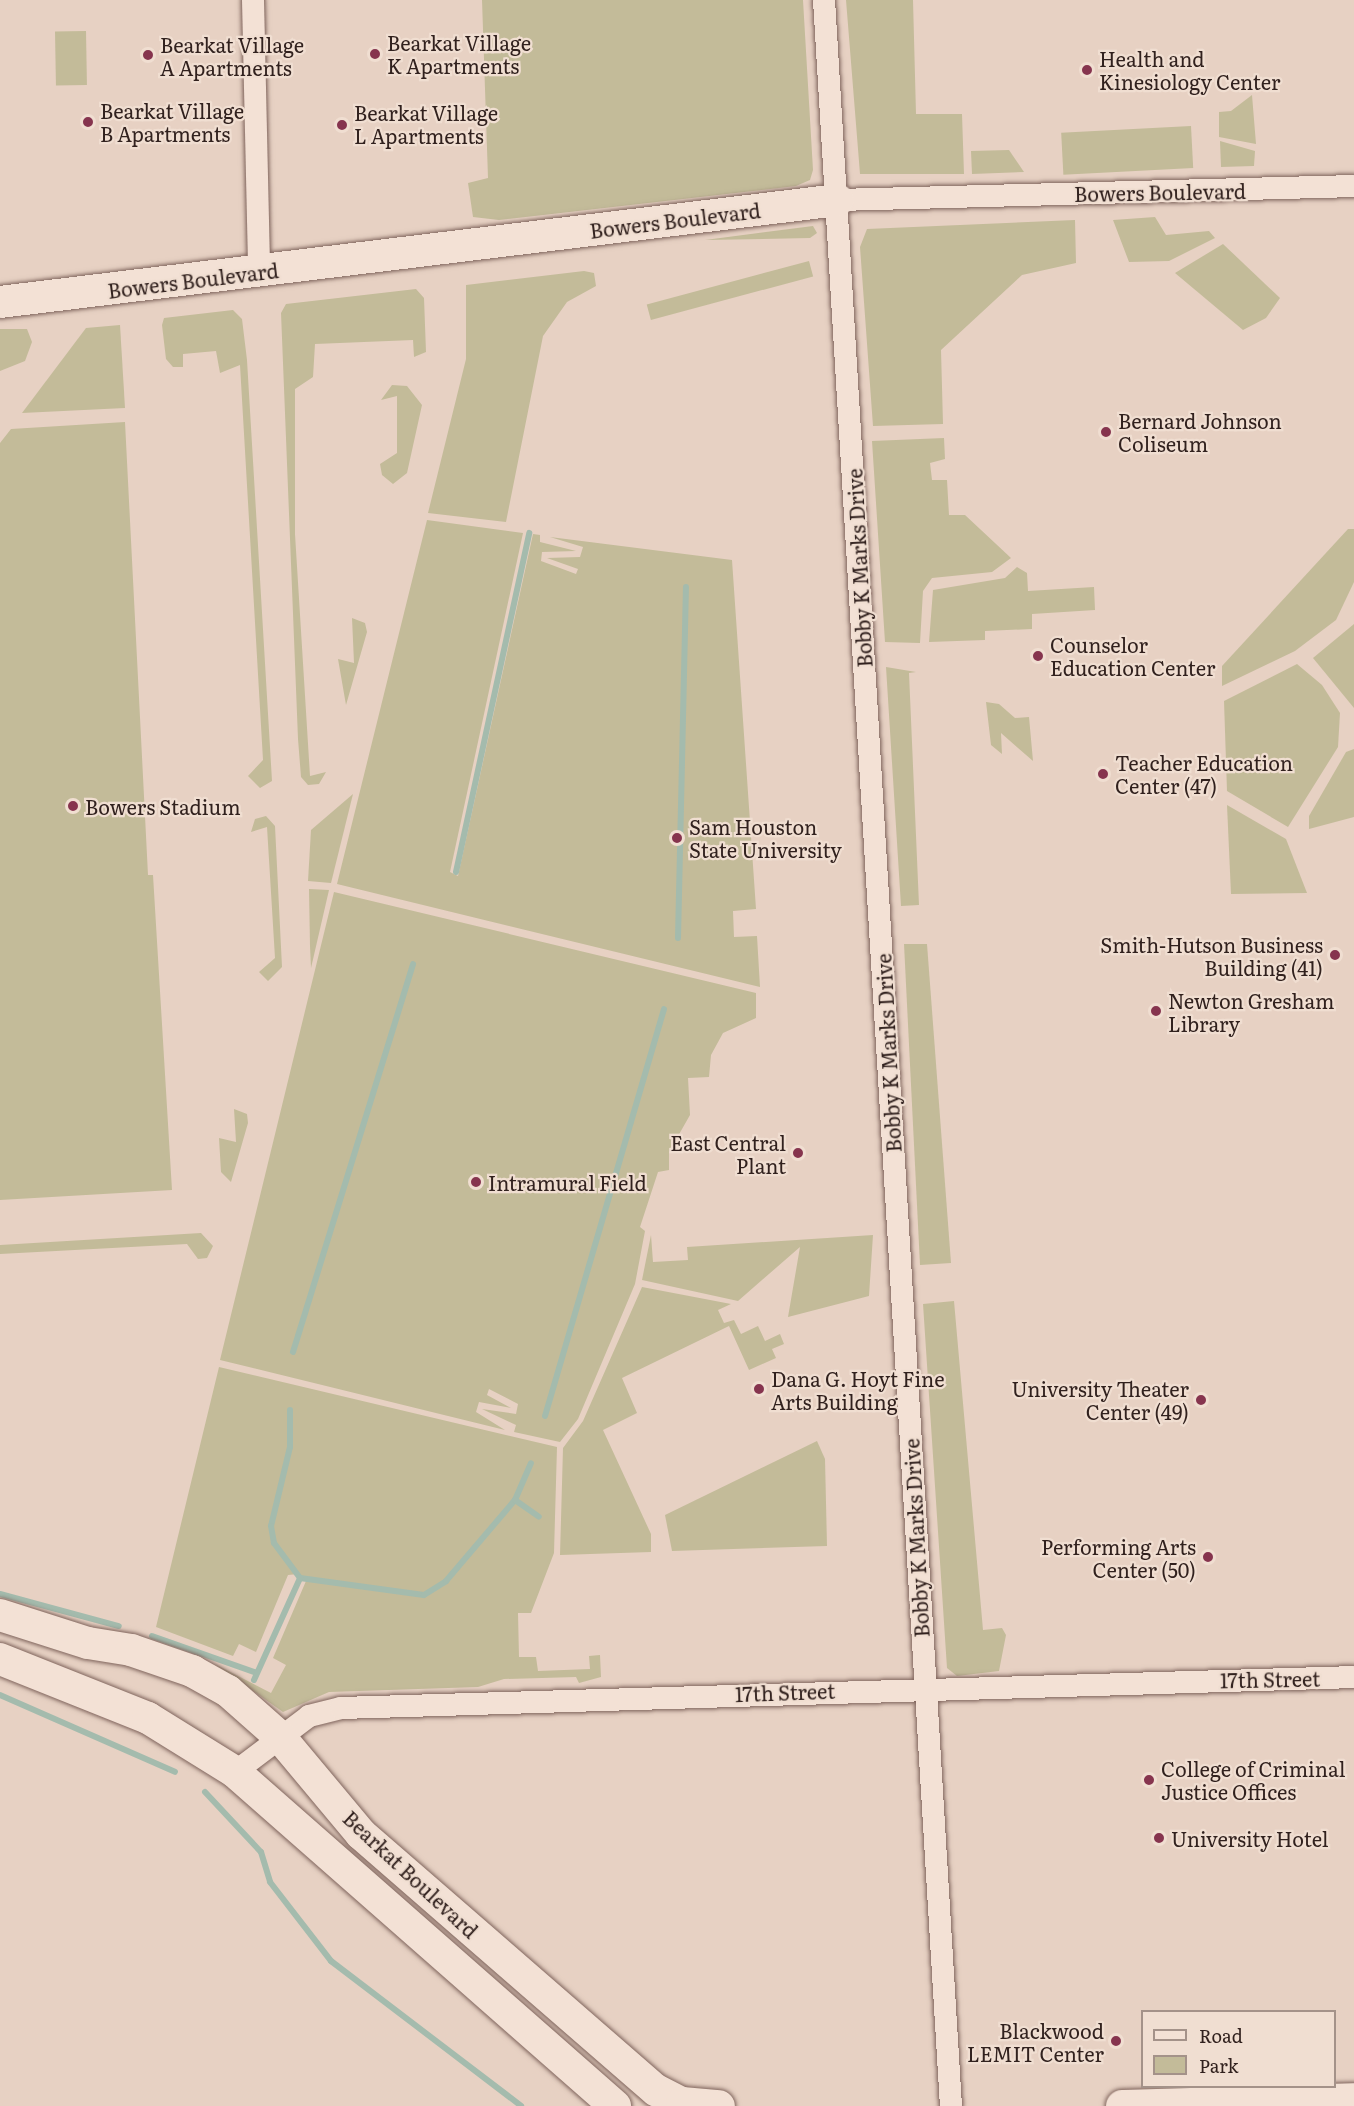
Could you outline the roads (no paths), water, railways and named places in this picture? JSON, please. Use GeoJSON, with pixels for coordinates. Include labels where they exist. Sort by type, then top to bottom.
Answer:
{"type":"FeatureCollection","features":[{"type":"Feature","properties":{"kind":"street"},"geometry":{"type":"LineString","coordinates":[[253,0],[259,273]]}},
{"type":"Feature","properties":{"kind":"street","name":"Bobby K Marks Drive"},"geometry":{"type":"LineString","coordinates":[[824,0],[838,200],[951,2106]]}},
{"type":"Feature","properties":{"kind":"street","name":"Bowers Boulevard"},"geometry":{"type":"LineString","coordinates":[[0,302],[259,273],[838,200],[1354,186]]}},
{"type":"Feature","properties":{"kind":"street","name":"Bearkat Boulevard"},"geometry":{"type":"LineString","coordinates":[[0,1615],[192,1671],[228,1691],[280,1737],[361,1834],[656,2090],[681,2103],[719,2106]]}},
{"type":"Feature","properties":{"kind":"street","name":"Bearkat Boulevard"},"geometry":{"type":"LineString","coordinates":[[0,1659],[148,1718],[235,1772],[615,2106]]}},
{"type":"Feature","properties":{"kind":"street","name":"17th Street"},"geometry":{"type":"LineString","coordinates":[[235,1772],[309,1716],[341,1708],[925,1688],[1354,1677]]}},
{"type":"Feature","properties":{"kind":"street"},"geometry":{"type":"LineString","coordinates":[[1122,2106],[1354,2099]]}},
{"type":"Feature","properties":{"kind":"waterway"},"geometry":{"type":"LineString","coordinates":[[456,872],[529,533]]}},
{"type":"Feature","properties":{"kind":"waterway"},"geometry":{"type":"LineString","coordinates":[[678,938],[686,587]]}},
{"type":"Feature","properties":{"kind":"waterway"},"geometry":{"type":"LineString","coordinates":[[293,1352],[413,964]]}},
{"type":"Feature","properties":{"kind":"waterway"},"geometry":{"type":"LineString","coordinates":[[545,1416],[664,1009]]}},
{"type":"Feature","properties":{"kind":"waterway"},"geometry":{"type":"LineString","coordinates":[[290,1410],[290,1447],[271,1526],[274,1543],[300,1578],[424,1595],[446,1581],[515,1500],[531,1463]]}},
{"type":"Feature","properties":{"kind":"waterway"},"geometry":{"type":"LineString","coordinates":[[515,1500],[539,1517]]}},
{"type":"Feature","properties":{"kind":"waterway"},"geometry":{"type":"LineString","coordinates":[[254,1680],[300,1578]]}},
{"type":"Feature","properties":{"kind":"waterway"},"geometry":{"type":"LineString","coordinates":[[0,1594],[119,1626]]}},
{"type":"Feature","properties":{"kind":"waterway"},"geometry":{"type":"LineString","coordinates":[[152,1636],[257,1673]]}},
{"type":"Feature","properties":{"kind":"waterway"},"geometry":{"type":"LineString","coordinates":[[0,1695],[175,1772]]}},
{"type":"Feature","properties":{"kind":"waterway"},"geometry":{"type":"LineString","coordinates":[[205,1792],[261,1852],[270,1882],[331,1961],[521,2106]]}},
{"type":"Feature","properties":{"kind":"place","name":"Bearkat Village K Apartments"},"geometry":{"type":"Point","coordinates":[375,54]}},
{"type":"Feature","properties":{"kind":"place","name":"Bearkat Village A Apartments"},"geometry":{"type":"Point","coordinates":[148,55]}},
{"type":"Feature","properties":{"kind":"place","name":"Health and Kinesiology Center"},"geometry":{"type":"Point","coordinates":[1087,70]}},
{"type":"Feature","properties":{"kind":"place","name":"Bearkat Village B Apartments"},"geometry":{"type":"Point","coordinates":[88,122]}},
{"type":"Feature","properties":{"kind":"place","name":"Bearkat Village L Apartments"},"geometry":{"type":"Point","coordinates":[342,125]}},
{"type":"Feature","properties":{"kind":"place","name":"Bernard Johnson Coliseum"},"geometry":{"type":"Point","coordinates":[1106,432]}},
{"type":"Feature","properties":{"kind":"place","name":"Counselor Education Center"},"geometry":{"type":"Point","coordinates":[1038,656]}},
{"type":"Feature","properties":{"kind":"place","name":"Teacher Education Center (47)"},"geometry":{"type":"Point","coordinates":[1103,774]}},
{"type":"Feature","properties":{"kind":"place","name":"Bowers Stadium"},"geometry":{"type":"Point","coordinates":[73,806]}},
{"type":"Feature","properties":{"kind":"place","name":"Sam Houston State University"},"geometry":{"type":"Point","coordinates":[677,838]}},
{"type":"Feature","properties":{"kind":"place","name":"Smith-Hutson Business Building (41)"},"geometry":{"type":"Point","coordinates":[1335,955]}},
{"type":"Feature","properties":{"kind":"place","name":"Newton Gresham Library"},"geometry":{"type":"Point","coordinates":[1156,1011]}},
{"type":"Feature","properties":{"kind":"place","name":"East Central Plant"},"geometry":{"type":"Point","coordinates":[798,1153]}},
{"type":"Feature","properties":{"kind":"place","name":"Intramural Field"},"geometry":{"type":"Point","coordinates":[476,1182]}},
{"type":"Feature","properties":{"kind":"place","name":"Dana G. Hoyt Fine Arts Building"},"geometry":{"type":"Point","coordinates":[759,1389]}},
{"type":"Feature","properties":{"kind":"place","name":"University Theater Center (49)"},"geometry":{"type":"Point","coordinates":[1201,1400]}},
{"type":"Feature","properties":{"kind":"place","name":"Performing Arts Center (50)"},"geometry":{"type":"Point","coordinates":[1208,1557]}},
{"type":"Feature","properties":{"kind":"place","name":"College of Criminal Justice Offices"},"geometry":{"type":"Point","coordinates":[1149,1780]}},
{"type":"Feature","properties":{"kind":"place","name":"University Hotel"},"geometry":{"type":"Point","coordinates":[1159,1838]}},
{"type":"Feature","properties":{"kind":"place","name":"Blackwood LEMIT Center"},"geometry":{"type":"Point","coordinates":[1116,2041]}}]}
